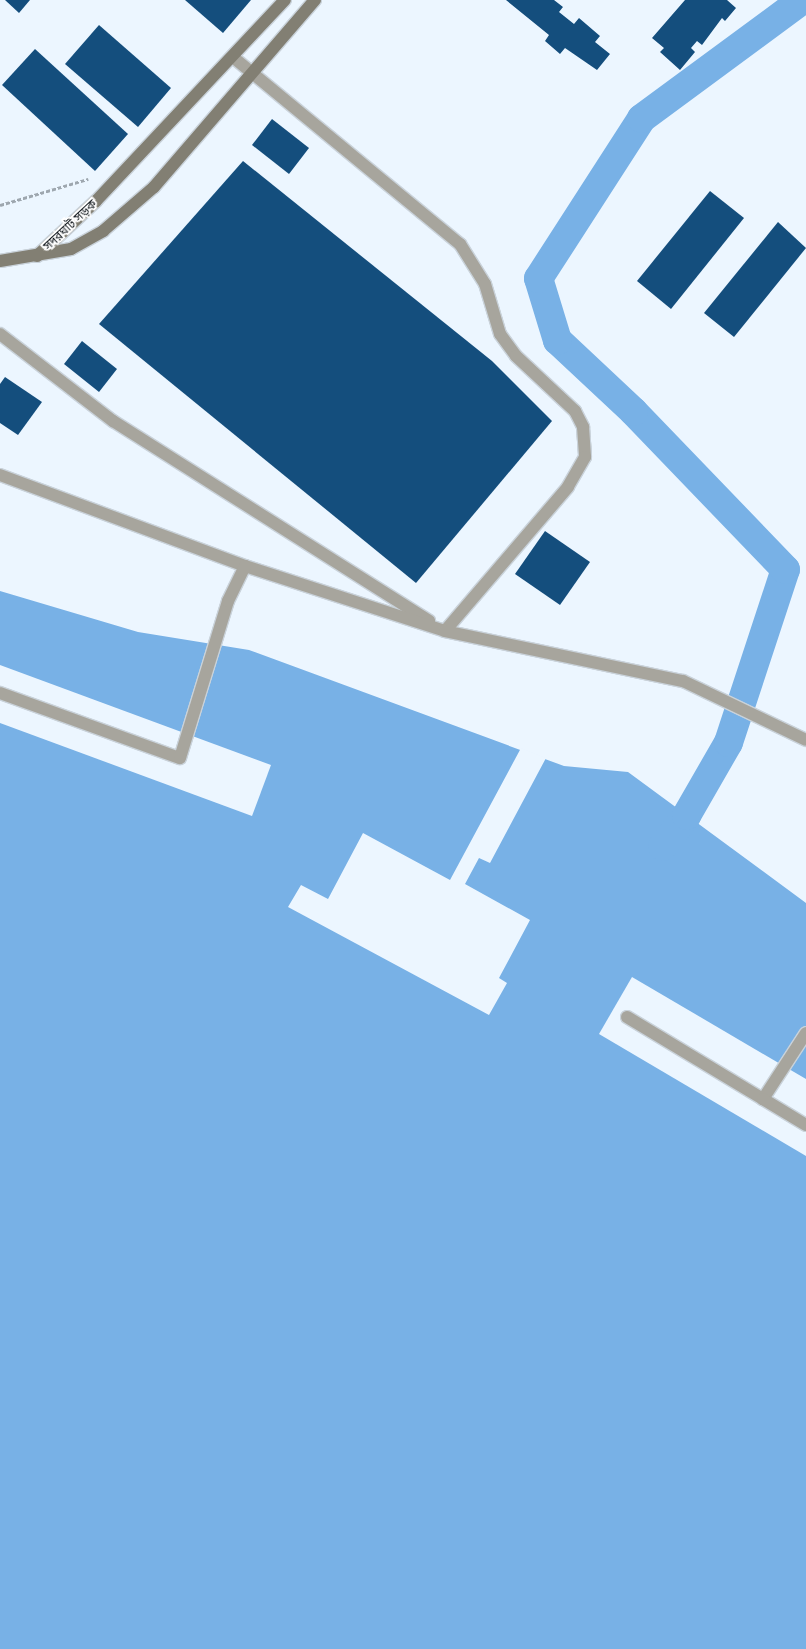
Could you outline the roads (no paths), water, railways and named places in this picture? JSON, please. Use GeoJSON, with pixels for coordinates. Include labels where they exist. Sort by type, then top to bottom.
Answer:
{"type":"FeatureCollection","features":[{"type":"Feature","properties":{"kind":"main road","name":"সদরঘাট সড়ক"},"geometry":{"type":"LineString","coordinates":[[37,256],[96,201],[234,58],[285,0]]}},
{"type":"Feature","properties":{"kind":"main road","name":"সদরঘাট সড়ক"},"geometry":{"type":"LineString","coordinates":[[37,256],[71,249],[103,231],[154,187],[253,75],[315,0]]}},
{"type":"Feature","properties":{"kind":"main road"},"geometry":{"type":"LineString","coordinates":[[0,261],[37,256]]}},
{"type":"Feature","properties":{"kind":"street"},"geometry":{"type":"LineString","coordinates":[[234,58],[460,244],[485,284],[500,334],[516,356],[575,411],[583,426],[585,457],[568,487],[445,630]]}},
{"type":"Feature","properties":{"kind":"street"},"geometry":{"type":"LineString","coordinates":[[0,334],[113,421],[445,630]]}},
{"type":"Feature","properties":{"kind":"street"},"geometry":{"type":"LineString","coordinates":[[0,475],[245,566],[445,630],[683,681],[805,739]]}},
{"type":"Feature","properties":{"kind":"street"},"geometry":{"type":"LineString","coordinates":[[0,693],[180,758],[228,601],[245,566]]}},
{"type":"Feature","properties":{"kind":"street"},"geometry":{"type":"LineString","coordinates":[[627,1017],[806,1125]]}},
{"type":"Feature","properties":{"kind":"street"},"geometry":{"type":"LineString","coordinates":[[763,1099],[806,1033]]}},
{"type":"Feature","properties":{"kind":"water"},"geometry":{"type":"Polygon","coordinates":[[[0,591],[138,632],[249,650],[564,766],[628,772],[806,903],[806,1649],[0,1649],[0,591]]]}},
{"type":"Feature","properties":{"kind":"waterway"},"geometry":{"type":"LineString","coordinates":[[662,846],[686,815],[728,742],[785,569],[633,411],[557,340],[538,278],[641,118],[801,0]]}}]}
